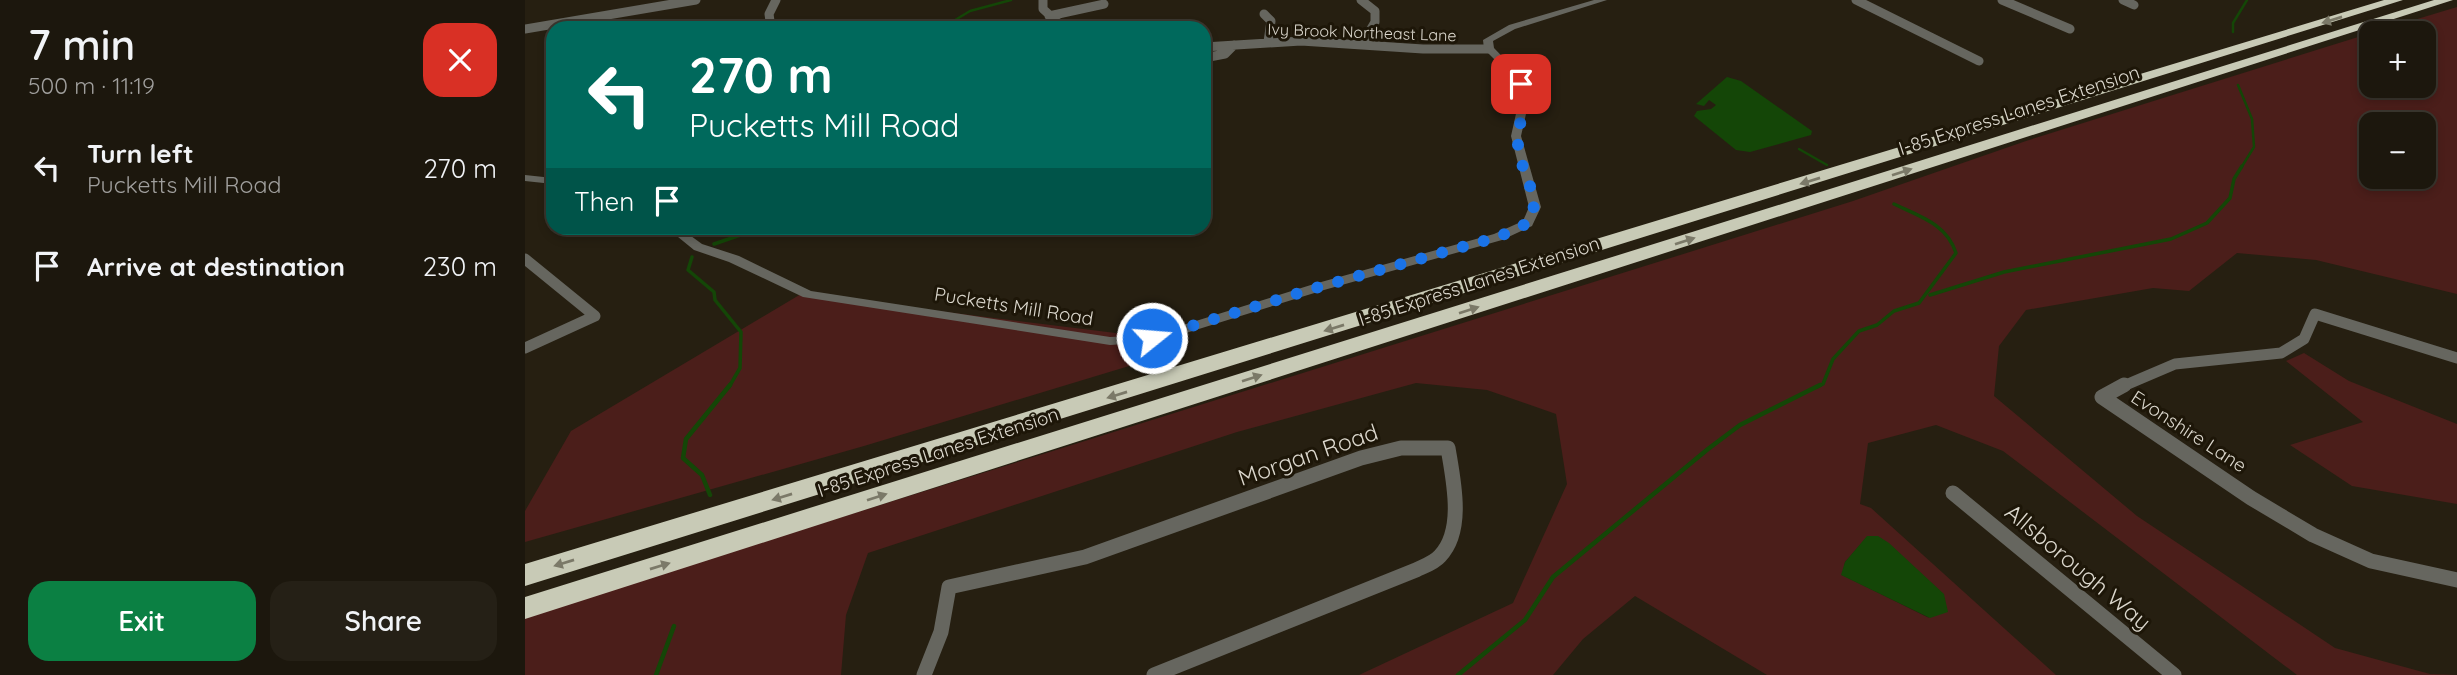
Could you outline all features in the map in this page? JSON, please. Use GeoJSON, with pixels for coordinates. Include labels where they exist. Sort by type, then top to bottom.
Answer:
{"type":"FeatureCollection","features":[{"type":"Feature","properties":{"kind":"highway","name":"I-85 Express Lanes Extension"},"geometry":{"type":"LineString","coordinates":[[525,575],[2397,0]]}},
{"type":"Feature","properties":{"kind":"highway","name":"I-85 Express Lanes Extension"},"geometry":{"type":"LineString","coordinates":[[525,608],[2447,0]]}},
{"type":"Feature","properties":{"kind":"street"},"geometry":{"type":"LineString","coordinates":[[567,21],[661,3],[696,0]]}},
{"type":"Feature","properties":{"kind":"street"},"geometry":{"type":"LineString","coordinates":[[770,21],[769,14],[776,0]]}},
{"type":"Feature","properties":{"kind":"street"},"geometry":{"type":"LineString","coordinates":[[1043,0],[1043,9],[1055,21]]}},
{"type":"Feature","properties":{"kind":"street"},"geometry":{"type":"LineString","coordinates":[[1361,0],[1375,11],[1375,22],[1361,44]]}},
{"type":"Feature","properties":{"kind":"street"},"geometry":{"type":"LineString","coordinates":[[1489,49],[1488,40],[1501,31],[1603,0]]}},
{"type":"Feature","properties":{"kind":"street"},"geometry":{"type":"LineString","coordinates":[[1856,0],[1979,61]]}},
{"type":"Feature","properties":{"kind":"street"},"geometry":{"type":"LineString","coordinates":[[2002,0],[2070,29]]}},
{"type":"Feature","properties":{"kind":"street"},"geometry":{"type":"LineString","coordinates":[[2123,0],[2134,5]]}},
{"type":"Feature","properties":{"kind":"street"},"geometry":{"type":"LineString","coordinates":[[1049,16],[1104,4]]}},
{"type":"Feature","properties":{"kind":"street"},"geometry":{"type":"LineString","coordinates":[[1264,14],[1271,21],[1268,42]]}},
{"type":"Feature","properties":{"kind":"street"},"geometry":{"type":"LineString","coordinates":[[525,29],[546,25]]}},
{"type":"Feature","properties":{"kind":"street","name":"Ivy Brook Northeast Lane"},"geometry":{"type":"LineString","coordinates":[[1211,47],[1268,42],[1489,49]]}},
{"type":"Feature","properties":{"kind":"street","name":"Ivy Brook Northeast Lane"},"geometry":{"type":"LineString","coordinates":[[1211,57],[1225,54],[1234,45]]}},
{"type":"Feature","properties":{"kind":"street","name":"Pucketts Mill Road"},"geometry":{"type":"LineString","coordinates":[[683,235],[698,247],[734,259],[809,294],[1110,341],[1152,338],[1319,287],[1498,237],[1528,223],[1535,207],[1516,136],[1525,96],[1515,75],[1489,49]]}},
{"type":"Feature","properties":{"kind":"street"},"geometry":{"type":"LineString","coordinates":[[525,178],[546,180]]}},
{"type":"Feature","properties":{"kind":"street"},"geometry":{"type":"LineString","coordinates":[[525,259],[595,316],[525,348]]}},
{"type":"Feature","properties":{"kind":"street","name":"Evonshire Lane"},"geometry":{"type":"LineString","coordinates":[[2457,358],[2315,314],[2304,341],[2289,350],[2259,357],[2175,364],[2144,375],[2102,397],[2297,526],[2344,551],[2386,566],[2457,580]]}},
{"type":"Feature","properties":{"kind":"street","name":"Morgan Road"},"geometry":{"type":"LineString","coordinates":[[924,675],[940,642],[948,612],[949,587],[1085,557],[1361,458],[1401,448],[1448,448],[1455,497],[1451,531],[1441,556],[1416,570],[1179,670],[1154,675]]}},
{"type":"Feature","properties":{"kind":"street","name":"Allsborough Way"},"geometry":{"type":"LineString","coordinates":[[1953,493],[2174,675]]}},
{"type":"Feature","properties":{"kind":"shaded area"},"geometry":{"type":"Polygon","coordinates":[[[2457,7],[2457,294],[2316,260],[2237,253],[2189,291],[2153,288],[2026,310],[1999,346],[1994,396],[2137,516],[2335,648],[2430,674],[2457,675],[2297,675],[2003,451],[1936,425],[1868,443],[1860,504],[1871,508],[2056,675],[1767,675],[1635,596],[1583,639],[1553,675],[1359,675],[1513,603],[1567,484],[1556,414],[1487,390],[1416,383],[1237,432],[868,553],[846,615],[841,675],[525,675],[525,616],[1853,201],[2026,141],[2359,37],[2359,98],[2436,98],[2436,21],[2411,21],[2457,7]],[[1867,537],[1845,562],[1842,575],[1929,618],[1867,537]]]}},
{"type":"Feature","properties":{"kind":"shaded area"},"geometry":{"type":"Polygon","coordinates":[[[1727,77],[1741,81],[1812,131],[1811,135],[1750,152],[1736,150],[1694,116],[1697,111],[1711,109],[1716,105],[1709,100],[1704,106],[1696,104],[1727,77]]]}},
{"type":"Feature","properties":{"kind":"shaded area"},"geometry":{"type":"Polygon","coordinates":[[[801,294],[1140,336],[1149,360],[864,446],[525,542],[525,511],[571,431],[801,294]]]}},
{"type":"Feature","properties":{"kind":"shaded area"},"geometry":{"type":"Polygon","coordinates":[[[2304,353],[2349,381],[2457,424],[2457,504],[2352,486],[2290,445],[2363,422],[2286,361],[2304,353]]]}},
{"type":"Feature","properties":{"kind":"shaded area"},"geometry":{"type":"Polygon","coordinates":[[[1867,536],[1878,536],[1889,543],[1944,594],[1948,612],[1930,618],[1841,575],[1845,562],[1867,536]]]}},
{"type":"Feature","properties":{"kind":"waterway"},"geometry":{"type":"LineString","coordinates":[[954,21],[970,11],[1011,0]]}},
{"type":"Feature","properties":{"kind":"waterway"},"geometry":{"type":"LineString","coordinates":[[2233,32],[2233,23],[2247,0]]}},
{"type":"Feature","properties":{"kind":"waterway"},"geometry":{"type":"LineString","coordinates":[[2238,85],[2252,119],[2254,147],[2241,168]]}},
{"type":"Feature","properties":{"kind":"waterway"},"geometry":{"type":"LineString","coordinates":[[1799,149],[1827,165]]}},
{"type":"Feature","properties":{"kind":"waterway"},"geometry":{"type":"LineString","coordinates":[[1930,295],[2004,272],[2171,239],[2207,223],[2230,198],[2234,179],[2242,166]]}},
{"type":"Feature","properties":{"kind":"waterway"},"geometry":{"type":"LineString","coordinates":[[1817,387],[1823,384],[1833,359],[1859,331],[1877,325],[1894,311],[1919,303],[1956,253],[1952,243],[1939,228],[1894,204]]}},
{"type":"Feature","properties":{"kind":"waterway"},"geometry":{"type":"LineString","coordinates":[[714,244],[740,235]]}},
{"type":"Feature","properties":{"kind":"waterway"},"geometry":{"type":"LineString","coordinates":[[692,257],[688,270],[714,292],[715,300],[741,332],[740,368],[729,387]]}},
{"type":"Feature","properties":{"kind":"waterway"},"geometry":{"type":"LineString","coordinates":[[710,495],[702,475],[683,458],[686,439],[730,385]]}},
{"type":"Feature","properties":{"kind":"waterway"},"geometry":{"type":"LineString","coordinates":[[1458,675],[1525,620],[1553,577],[1708,449],[1740,425],[1820,385]]}},
{"type":"Feature","properties":{"kind":"waterway"},"geometry":{"type":"LineString","coordinates":[[656,675],[674,626]]}},
{"type":"Feature","properties":{"kind":"route"},"geometry":{"type":"LineString","coordinates":[[1152,338],[1319,287],[1498,237],[1528,223],[1535,207],[1516,136],[1525,102],[1521,84]]}}]}
